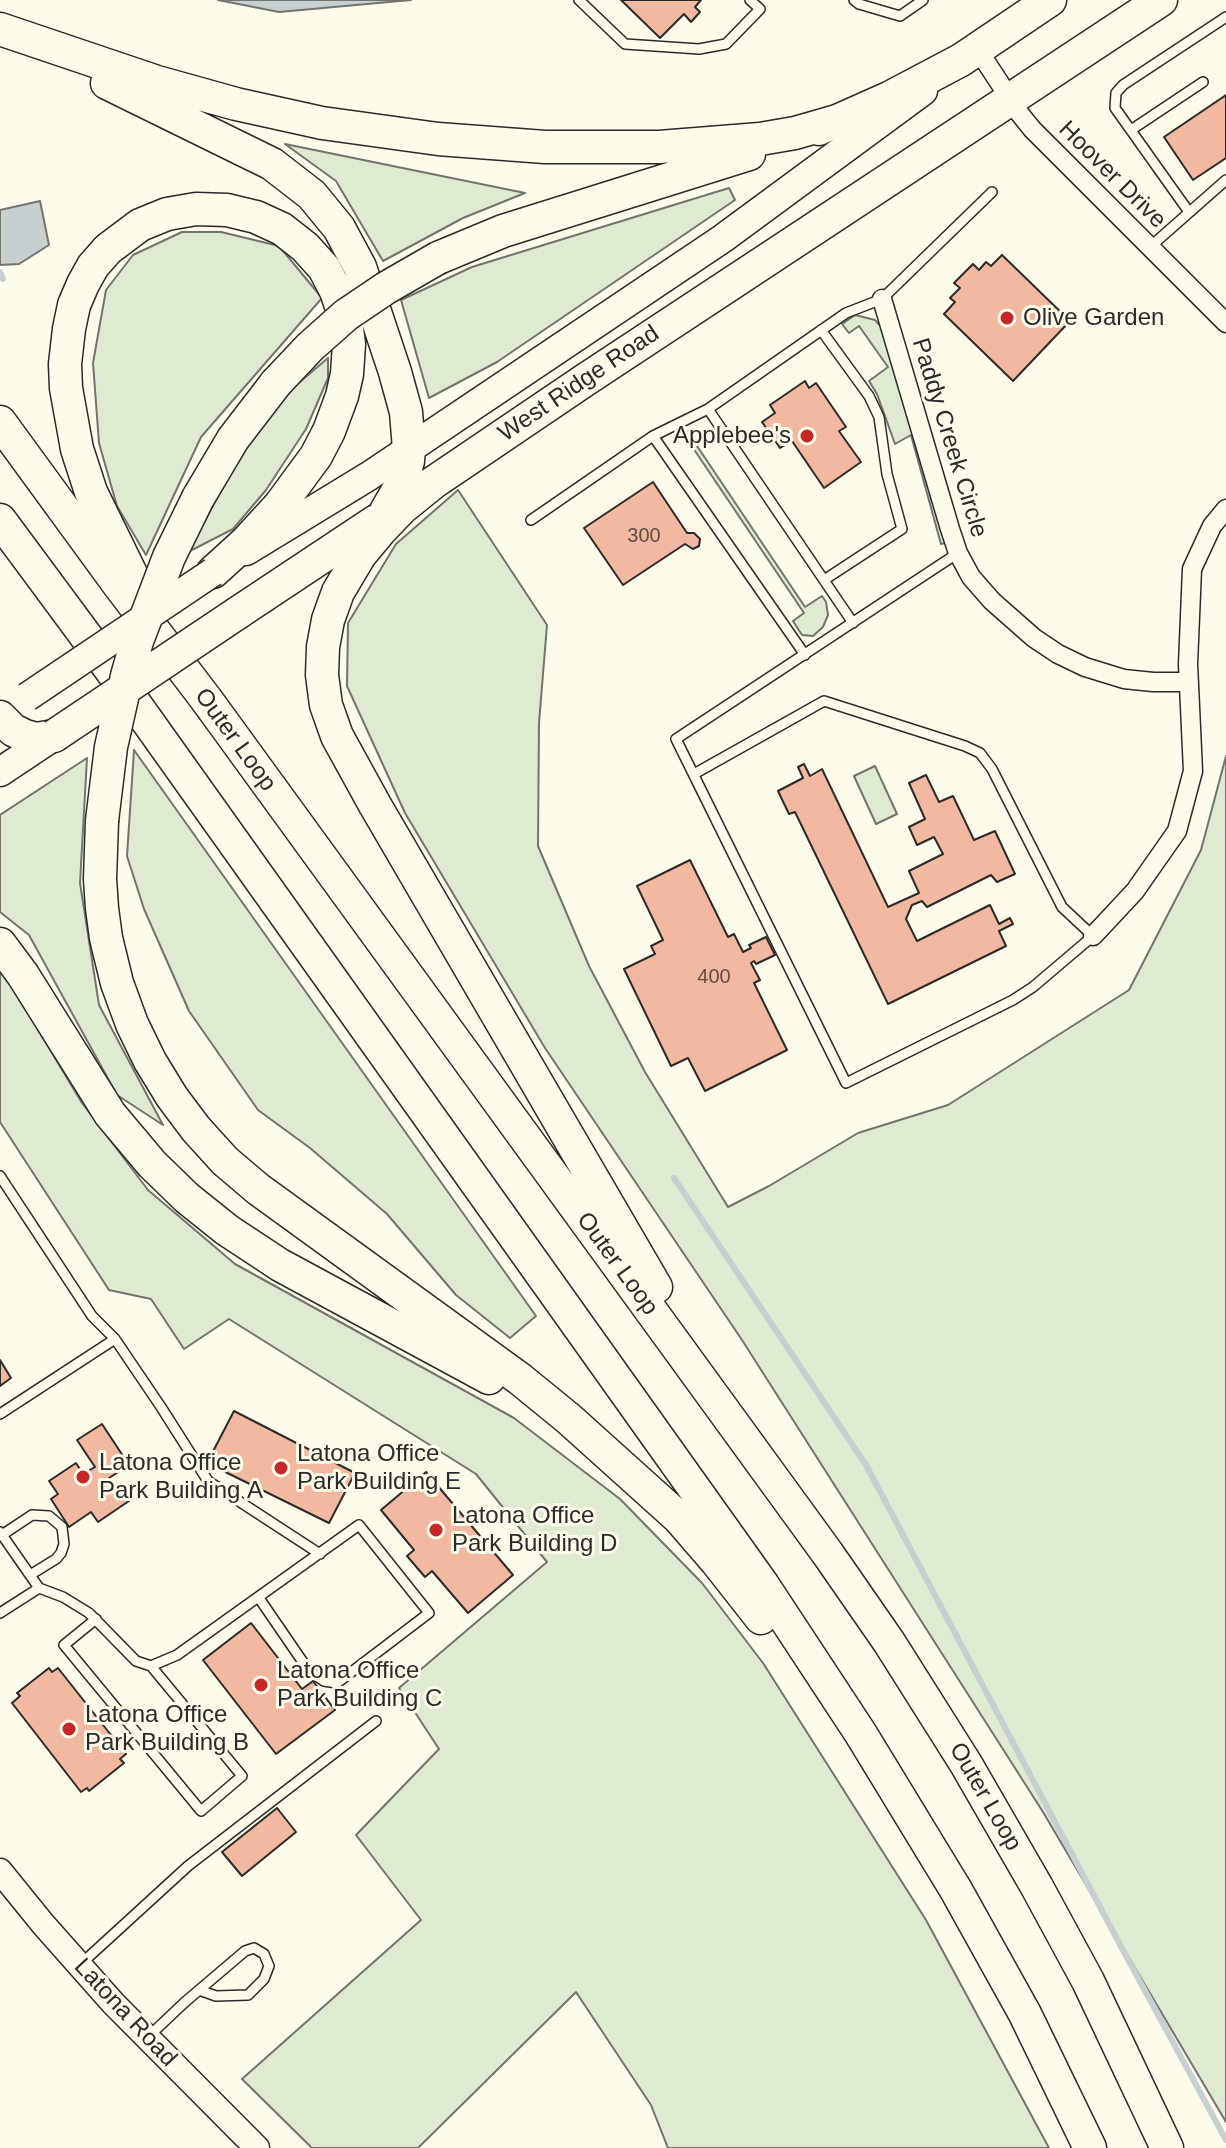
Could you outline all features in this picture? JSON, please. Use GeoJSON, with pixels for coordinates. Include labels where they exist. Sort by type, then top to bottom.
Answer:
{"type":"FeatureCollection","features":[{"type":"Feature","properties":{"kind":"highway","name":"West Ridge Road"},"geometry":{"type":"LineString","coordinates":[[978,50],[1050,0]]}},
{"type":"Feature","properties":{"kind":"highway","name":"West Ridge Road"},"geometry":{"type":"LineString","coordinates":[[54,736],[585,380],[1161,0]]}},
{"type":"Feature","properties":{"kind":"highway"},"geometry":{"type":"LineString","coordinates":[[0,30],[157,82],[236,104],[303,120],[426,138],[559,148],[659,147],[760,139],[840,120]]}},
{"type":"Feature","properties":{"kind":"highway"},"geometry":{"type":"LineString","coordinates":[[0,30],[260,158],[290,176],[312,195],[339,228],[360,267],[406,412],[409,449],[401,485],[379,519]]}},
{"type":"Feature","properties":{"kind":"highway"},"geometry":{"type":"LineString","coordinates":[[936,1856],[759,1615],[679,1518],[520,1379],[258,1189],[225,1161],[196,1129],[150,1061],[117,983],[106,938],[101,894],[102,821],[111,747],[127,676],[169,557],[198,498],[233,439],[276,383],[346,315],[438,258],[503,231],[764,149],[840,120],[908,89],[978,50]]}},
{"type":"Feature","properties":{"kind":"highway"},"geometry":{"type":"LineString","coordinates":[[206,699],[135,581],[91,492],[70,422],[65,364],[74,305],[88,275],[101,257],[140,225],[176,212],[207,208],[238,211],[265,220],[305,247],[324,268],[336,291],[346,321],[349,344],[342,396],[316,456],[280,505],[213,572]]}},
{"type":"Feature","properties":{"kind":"highway","name":"Outer Loop"},"geometry":{"type":"LineString","coordinates":[[0,422],[206,699],[889,1642],[996,1815],[1088,1981],[1167,2148]]}},
{"type":"Feature","properties":{"kind":"highway"},"geometry":{"type":"LineString","coordinates":[[433,483],[402,508],[375,537],[336,597],[322,656],[322,684],[329,714],[337,736],[383,819],[566,1136],[767,1471]]}},
{"type":"Feature","properties":{"kind":"highway"},"geometry":{"type":"LineString","coordinates":[[0,520],[111,670],[742,1555],[854,1724],[936,1856],[1014,1993],[1090,2148]]}},
{"type":"Feature","properties":{"kind":"highway"},"geometry":{"type":"LineString","coordinates":[[0,716],[13,730],[25,736],[36,739],[54,736]]}},
{"type":"Feature","properties":{"kind":"highway"},"geometry":{"type":"LineString","coordinates":[[0,944],[23,975],[110,1114],[152,1164],[200,1209],[267,1257],[486,1376],[619,1463]]}},
{"type":"Feature","properties":{"kind":"main road","name":"West Ridge Road"},"geometry":{"type":"LineString","coordinates":[[0,716],[213,572],[338,496],[722,239],[978,50]]}},
{"type":"Feature","properties":{"kind":"main road","name":"West Ridge Road"},"geometry":{"type":"LineString","coordinates":[[0,772],[54,736]]}},
{"type":"Feature","properties":{"kind":"street","name":"Hoover Drive"},"geometry":{"type":"LineString","coordinates":[[978,50],[1032,129],[1226,323]]}},
{"type":"Feature","properties":{"kind":"street","name":"Paddy Creek Circle"},"geometry":{"type":"LineString","coordinates":[[882,299],[958,553],[971,577],[992,601],[1034,638],[1058,654],[1085,667],[1124,679],[1189,682]]}},
{"type":"Feature","properties":{"kind":"street"},"geometry":{"type":"LineString","coordinates":[[1093,936],[1135,891],[1177,831],[1193,771],[1189,682],[1192,569],[1212,526],[1226,509]]}},
{"type":"Feature","properties":{"kind":"street","name":"Latona Road"},"geometry":{"type":"LineString","coordinates":[[0,1871],[79,1965],[257,2148]]}},
{"type":"Feature","properties":{"kind":"lane"},"geometry":{"type":"LineString","coordinates":[[579,0],[625,44],[699,49],[726,44],[760,9],[750,0]]}},
{"type":"Feature","properties":{"kind":"lane"},"geometry":{"type":"LineString","coordinates":[[854,0],[900,16],[923,0]]}},
{"type":"Feature","properties":{"kind":"lane"},"geometry":{"type":"LineString","coordinates":[[1189,212],[1115,108],[1116,93],[1123,85],[1226,17]]}},
{"type":"Feature","properties":{"kind":"lane"},"geometry":{"type":"LineString","coordinates":[[1131,130],[1203,82]]}},
{"type":"Feature","properties":{"kind":"lane"},"geometry":{"type":"LineString","coordinates":[[1150,247],[1226,180]]}},
{"type":"Feature","properties":{"kind":"lane"},"geometry":{"type":"LineString","coordinates":[[531,520],[653,436],[708,409],[846,313],[882,299],[992,192]]}},
{"type":"Feature","properties":{"kind":"lane"},"geometry":{"type":"LineString","coordinates":[[821,330],[869,396],[879,417],[887,474],[902,529],[824,580]]}},
{"type":"Feature","properties":{"kind":"lane"},"geometry":{"type":"LineString","coordinates":[[708,409],[853,623]]}},
{"type":"Feature","properties":{"kind":"lane"},"geometry":{"type":"LineString","coordinates":[[653,436],[805,655]]}},
{"type":"Feature","properties":{"kind":"lane"},"geometry":{"type":"LineString","coordinates":[[694,774],[824,701],[980,753],[992,769],[1062,907],[1093,936],[1033,987],[1013,1000],[846,1083],[676,739],[958,553]]}},
{"type":"Feature","properties":{"kind":"lane"},"geometry":{"type":"LineString","coordinates":[[1,1180],[92,1316],[115,1339],[208,1481],[320,1554]]}},
{"type":"Feature","properties":{"kind":"lane"},"geometry":{"type":"LineString","coordinates":[[0,1414],[115,1339]]}},
{"type":"Feature","properties":{"kind":"lane"},"geometry":{"type":"LineString","coordinates":[[30,1575],[56,1559],[64,1544],[62,1527],[49,1516],[32,1515],[1,1533],[30,1575],[39,1588],[63,1597],[96,1619],[136,1661],[151,1666],[242,1776],[201,1811],[64,1645],[96,1619]]}},
{"type":"Feature","properties":{"kind":"lane"},"geometry":{"type":"LineString","coordinates":[[151,1666],[177,1655],[359,1525],[429,1613],[337,1683],[324,1681],[309,1671],[259,1598]]}},
{"type":"Feature","properties":{"kind":"lane"},"geometry":{"type":"LineString","coordinates":[[0,1613],[39,1588]]}},
{"type":"Feature","properties":{"kind":"lane"},"geometry":{"type":"LineString","coordinates":[[79,1965],[188,1866],[376,1721]]}},
{"type":"Feature","properties":{"kind":"lane"},"geometry":{"type":"LineString","coordinates":[[147,2038],[199,1990],[245,1951],[254,1948],[264,1954],[269,1966],[264,1979],[248,1995],[216,1996],[199,1990]]}},
{"type":"Feature","properties":{"kind":"green space"},"geometry":{"type":"Polygon","coordinates":[[[285,144],[525,193],[463,218],[383,261],[336,181],[285,144]]]}},
{"type":"Feature","properties":{"kind":"green space"},"geometry":{"type":"Polygon","coordinates":[[[729,188],[735,200],[497,362],[429,398],[401,300],[472,267],[729,188]]]}},
{"type":"Feature","properties":{"kind":"green space"},"geometry":{"type":"Polygon","coordinates":[[[182,232],[221,232],[279,246],[322,298],[201,437],[146,555],[117,506],[99,443],[93,363],[106,290],[133,255],[182,232]]]}},
{"type":"Feature","properties":{"kind":"green space"},"geometry":{"type":"Polygon","coordinates":[[[855,315],[875,320],[883,329],[945,543],[941,544],[911,435],[895,444],[877,394],[869,381],[888,367],[859,326],[849,333],[842,324],[855,315]]]}},
{"type":"Feature","properties":{"kind":"green space"},"geometry":{"type":"Polygon","coordinates":[[[328,358],[328,378],[306,429],[266,490],[233,529],[188,552],[237,461],[287,393],[328,358]]]}},
{"type":"Feature","properties":{"kind":"green space"},"geometry":{"type":"Polygon","coordinates":[[[687,431],[805,607],[822,596],[826,602],[828,615],[823,627],[813,636],[802,635],[793,621],[804,613],[683,433],[687,431]]]}},
{"type":"Feature","properties":{"kind":"green space"},"geometry":{"type":"Polygon","coordinates":[[[458,490],[547,625],[539,723],[538,846],[589,966],[645,1072],[728,1207],[858,1133],[948,1105],[1129,990],[1201,850],[1226,756],[1226,2122],[1043,1812],[742,1340],[545,1048],[405,813],[347,686],[348,623],[396,544],[458,490]]]}},
{"type":"Feature","properties":{"kind":"green space"},"geometry":{"type":"Polygon","coordinates":[[[134,750],[536,1316],[510,1338],[456,1295],[387,1214],[310,1148],[258,1110],[189,1011],[144,909],[127,856],[134,750]]]}},
{"type":"Feature","properties":{"kind":"green space"},"geometry":{"type":"Polygon","coordinates":[[[87,758],[80,883],[99,1005],[163,1125],[117,1095],[29,935],[0,912],[0,815],[87,758]]]}},
{"type":"Feature","properties":{"kind":"green space"},"geometry":{"type":"Polygon","coordinates":[[[875,766],[897,814],[876,824],[854,776],[875,766]]]}},
{"type":"Feature","properties":{"kind":"green space"},"geometry":{"type":"Polygon","coordinates":[[[0,966],[82,1103],[148,1190],[235,1264],[514,1418],[620,1499],[702,1583],[763,1663],[926,1920],[1049,2148],[668,2148],[651,2105],[576,1992],[418,2148],[312,2148],[242,2079],[421,1920],[356,1835],[439,1749],[399,1688],[547,1562],[476,1474],[229,1319],[184,1349],[151,1299],[109,1290],[0,1122],[0,966]]]}},
{"type":"Feature","properties":{"kind":"shaded area"},"geometry":{"type":"Polygon","coordinates":[[[218,0],[411,0],[279,12],[218,0]]]}},
{"type":"Feature","properties":{"kind":"shaded area"},"geometry":{"type":"Polygon","coordinates":[[[40,201],[49,245],[19,264],[0,265],[0,210],[40,201]]]}},
{"type":"Feature","properties":{"kind":"building"},"geometry":{"type":"Polygon","coordinates":[[[621,0],[701,0],[695,7],[700,12],[691,22],[684,14],[660,38],[621,0]]]}},
{"type":"Feature","properties":{"kind":"building"},"geometry":{"type":"Polygon","coordinates":[[[1226,95],[1226,158],[1193,180],[1164,137],[1226,95]]]}},
{"type":"Feature","properties":{"kind":"building","name":"Olive Garden"},"geometry":{"type":"Polygon","coordinates":[[[1002,255],[1070,321],[1013,381],[944,314],[955,302],[950,298],[960,288],[954,283],[973,264],[979,270],[986,262],[991,266],[1002,255]]]}},
{"type":"Feature","properties":{"kind":"building","name":"Applebee's"},"geometry":{"type":"Polygon","coordinates":[[[805,381],[809,388],[816,383],[846,427],[839,431],[861,462],[824,488],[792,441],[780,448],[762,422],[775,413],[770,405],[805,381]]]}},
{"type":"Feature","properties":{"kind":"building"},"geometry":{"type":"Polygon","coordinates":[[[653,482],[687,533],[694,533],[700,539],[699,546],[693,549],[685,544],[623,585],[584,528],[653,482]]]}},
{"type":"Feature","properties":{"kind":"building"},"geometry":{"type":"Polygon","coordinates":[[[804,764],[810,776],[822,769],[888,907],[919,893],[909,871],[943,854],[934,837],[917,845],[909,827],[925,819],[909,783],[926,775],[939,802],[953,796],[974,840],[995,831],[1015,874],[997,882],[991,875],[927,907],[922,901],[912,905],[906,919],[917,941],[990,905],[999,924],[1010,918],[1013,924],[999,931],[1006,946],[888,1004],[795,812],[789,814],[778,791],[803,778],[798,767],[804,764]]]}},
{"type":"Feature","properties":{"kind":"building"},"geometry":{"type":"Polygon","coordinates":[[[690,860],[728,937],[734,934],[743,952],[751,948],[749,945],[766,937],[775,955],[756,964],[754,961],[751,963],[760,980],[754,983],[787,1050],[705,1091],[688,1058],[671,1066],[624,969],[655,954],[651,946],[663,940],[637,886],[690,860]]]}},
{"type":"Feature","properties":{"kind":"building"},"geometry":{"type":"Polygon","coordinates":[[[0,1360],[11,1378],[0,1386],[0,1360]]]}},
{"type":"Feature","properties":{"kind":"building","name":"Latona Office Park Building E"},"geometry":{"type":"Polygon","coordinates":[[[234,1411],[355,1473],[329,1523],[207,1463],[234,1411]]]}},
{"type":"Feature","properties":{"kind":"building","name":"Latona Office Park Building A"},"geometry":{"type":"Polygon","coordinates":[[[102,1424],[129,1465],[106,1480],[114,1492],[120,1488],[129,1501],[98,1522],[91,1512],[69,1527],[51,1499],[58,1494],[49,1481],[76,1463],[83,1474],[95,1467],[77,1440],[102,1424]]]}},
{"type":"Feature","properties":{"kind":"building","name":"Latona Office Park Building D"},"geometry":{"type":"Polygon","coordinates":[[[426,1472],[513,1575],[468,1613],[432,1571],[425,1577],[407,1556],[414,1550],[381,1510],[426,1472]]]}},
{"type":"Feature","properties":{"kind":"building","name":"Latona Office Park Building C"},"geometry":{"type":"Polygon","coordinates":[[[251,1623],[302,1689],[313,1681],[335,1710],[276,1754],[203,1660],[251,1623]]]}},
{"type":"Feature","properties":{"kind":"building","name":"Latona Office Park Building B"},"geometry":{"type":"Polygon","coordinates":[[[49,1668],[52,1672],[58,1668],[126,1754],[120,1759],[124,1763],[89,1791],[87,1788],[81,1792],[12,1703],[20,1696],[17,1693],[49,1668]]]}},
{"type":"Feature","properties":{"kind":"building"},"geometry":{"type":"Polygon","coordinates":[[[277,1808],[296,1832],[242,1876],[222,1852],[277,1808]]]}},
{"type":"Feature","properties":{"kind":"waterway"},"geometry":{"type":"LineString","coordinates":[[0,272],[3,279]]}},
{"type":"Feature","properties":{"kind":"waterway"},"geometry":{"type":"LineString","coordinates":[[674,1178],[866,1465],[1226,2140]]}},
{"type":"Feature","properties":{"kind":"place","name":"Olive Garden"},"geometry":{"type":"Point","coordinates":[1007,318]}},
{"type":"Feature","properties":{"kind":"place","name":"Applebee's"},"geometry":{"type":"Point","coordinates":[807,436]}},
{"type":"Feature","properties":{"kind":"place","name":"Latona Office Park Building E"},"geometry":{"type":"Point","coordinates":[281,1468]}},
{"type":"Feature","properties":{"kind":"place","name":"Latona Office Park Building A"},"geometry":{"type":"Point","coordinates":[83,1477]}},
{"type":"Feature","properties":{"kind":"place","name":"Latona Office Park Building D"},"geometry":{"type":"Point","coordinates":[436,1530]}},
{"type":"Feature","properties":{"kind":"place","name":"Latona Office Park Building C"},"geometry":{"type":"Point","coordinates":[261,1685]}},
{"type":"Feature","properties":{"kind":"place","name":"Latona Office Park Building B"},"geometry":{"type":"Point","coordinates":[69,1729]}}]}
